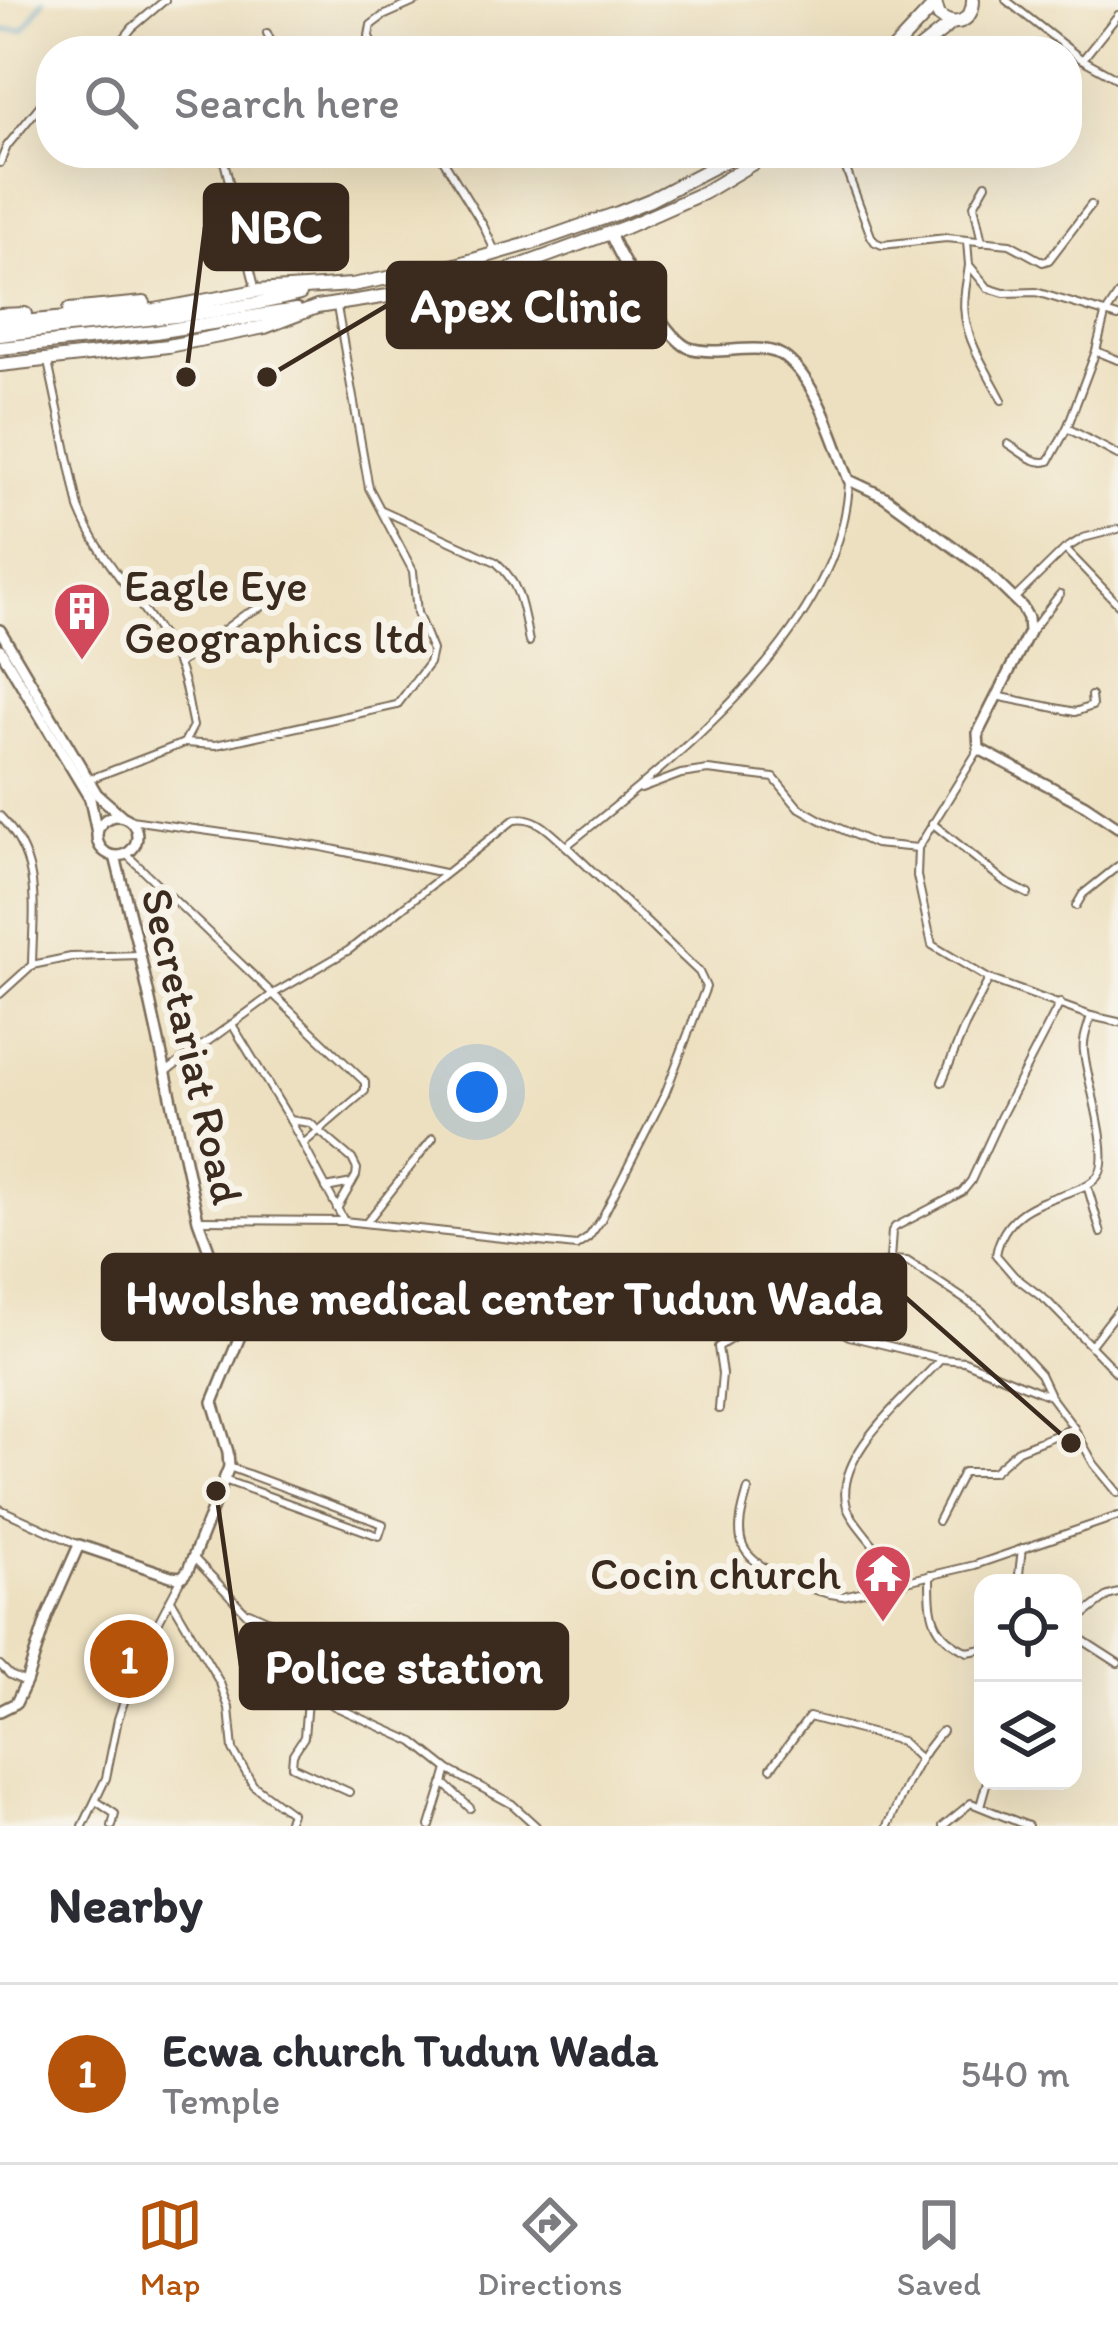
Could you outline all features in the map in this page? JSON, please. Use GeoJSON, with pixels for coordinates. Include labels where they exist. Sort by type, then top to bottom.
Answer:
{"type":"FeatureCollection","features":[{"type":"Feature","properties":{"kind":"highway"},"geometry":{"type":"LineString","coordinates":[[905,36],[934,3],[942,20],[952,23],[970,15],[974,0]]}},
{"type":"Feature","properties":{"kind":"highway"},"geometry":{"type":"LineString","coordinates":[[935,36],[952,23]]}},
{"type":"Feature","properties":{"kind":"highway"},"geometry":{"type":"LineString","coordinates":[[0,335],[274,301],[496,254],[650,200],[711,168]]}},
{"type":"Feature","properties":{"kind":"highway"},"geometry":{"type":"LineString","coordinates":[[0,348],[317,308],[498,274],[610,234],[703,193],[745,168]]}},
{"type":"Feature","properties":{"kind":"highway"},"geometry":{"type":"LineString","coordinates":[[0,324],[118,314],[256,291],[324,288]]}},
{"type":"Feature","properties":{"kind":"highway"},"geometry":{"type":"LineString","coordinates":[[0,315],[212,299]]}},
{"type":"Feature","properties":{"kind":"highway"},"geometry":{"type":"LineString","coordinates":[[0,365],[185,343],[265,327],[317,308]]}},
{"type":"Feature","properties":{"kind":"street"},"geometry":{"type":"LineString","coordinates":[[126,36],[165,0]]}},
{"type":"Feature","properties":{"kind":"street"},"geometry":{"type":"LineString","coordinates":[[369,36],[371,25],[383,16],[418,0]]}},
{"type":"Feature","properties":{"kind":"street"},"geometry":{"type":"LineString","coordinates":[[1006,0],[1053,36]]}},
{"type":"Feature","properties":{"kind":"street"},"geometry":{"type":"LineString","coordinates":[[1118,15],[1083,59],[1118,79]]}},
{"type":"Feature","properties":{"kind":"street"},"geometry":{"type":"LineString","coordinates":[[0,164],[7,146],[36,110]]}},
{"type":"Feature","properties":{"kind":"street"},"geometry":{"type":"LineString","coordinates":[[226,168],[256,291]]}},
{"type":"Feature","properties":{"kind":"street"},"geometry":{"type":"LineString","coordinates":[[448,168],[496,254]]}},
{"type":"Feature","properties":{"kind":"street"},"geometry":{"type":"LineString","coordinates":[[846,168],[874,242],[883,245],[946,238],[1010,244],[1043,262],[1091,205]]}},
{"type":"Feature","properties":{"kind":"street"},"geometry":{"type":"LineString","coordinates":[[982,242],[974,205],[986,184]]}},
{"type":"Feature","properties":{"kind":"street"},"geometry":{"type":"LineString","coordinates":[[566,847],[698,737],[751,679],[809,607],[848,513],[849,480],[821,408],[792,363],[765,349],[712,351],[684,346],[667,327],[610,234]]}},
{"type":"Feature","properties":{"kind":"street"},"geometry":{"type":"LineString","coordinates":[[967,241],[965,317],[1002,400]]}},
{"type":"Feature","properties":{"kind":"street"},"geometry":{"type":"LineString","coordinates":[[969,266],[988,288],[1004,293],[1036,292],[1118,317]]}},
{"type":"Feature","properties":{"kind":"street"},"geometry":{"type":"LineString","coordinates":[[1008,443],[1038,463],[1049,461],[1096,351],[1105,315],[1118,296]]}},
{"type":"Feature","properties":{"kind":"street"},"geometry":{"type":"LineString","coordinates":[[90,779],[184,743],[216,745],[392,707],[429,663],[432,650],[417,613],[413,571],[368,488],[337,305]]}},
{"type":"Feature","properties":{"kind":"street"},"geometry":{"type":"LineString","coordinates":[[1096,351],[1118,360]]}},
{"type":"Feature","properties":{"kind":"street"},"geometry":{"type":"LineString","coordinates":[[48,360],[86,527],[178,664],[193,726],[184,743]]}},
{"type":"Feature","properties":{"kind":"street"},"geometry":{"type":"LineString","coordinates":[[1066,428],[1118,455]]}},
{"type":"Feature","properties":{"kind":"street"},"geometry":{"type":"LineString","coordinates":[[849,480],[885,497],[982,567],[1016,598],[1028,618],[1029,632]]}},
{"type":"Feature","properties":{"kind":"street"},"geometry":{"type":"LineString","coordinates":[[378,508],[496,562],[516,585],[529,642]]}},
{"type":"Feature","properties":{"kind":"street"},"geometry":{"type":"LineString","coordinates":[[1016,598],[1065,549],[1083,538],[1118,529]]}},
{"type":"Feature","properties":{"kind":"street"},"geometry":{"type":"LineString","coordinates":[[1065,549],[1118,604]]}},
{"type":"Feature","properties":{"kind":"street"},"geometry":{"type":"LineString","coordinates":[[1060,594],[1029,632],[978,734],[979,748],[918,848],[917,877],[932,945],[989,979],[1118,1022]]}},
{"type":"Feature","properties":{"kind":"street"},"geometry":{"type":"LineString","coordinates":[[178,664],[244,615],[283,597]]}},
{"type":"Feature","properties":{"kind":"street"},"geometry":{"type":"LineString","coordinates":[[0,631],[4,652],[90,799],[100,847],[121,855],[365,1082],[365,1091],[303,1144]]}},
{"type":"Feature","properties":{"kind":"street"},"geometry":{"type":"LineString","coordinates":[[4,652],[103,801],[137,831],[134,848],[121,855]]}},
{"type":"Feature","properties":{"kind":"street"},"geometry":{"type":"LineString","coordinates":[[996,696],[1076,712],[1092,706],[1091,696]]}},
{"type":"Feature","properties":{"kind":"street"},"geometry":{"type":"LineString","coordinates":[[979,748],[1118,827]]}},
{"type":"Feature","properties":{"kind":"street"},"geometry":{"type":"LineString","coordinates":[[634,791],[680,774],[708,770],[774,778],[799,807],[821,820],[875,844],[918,848]]}},
{"type":"Feature","properties":{"kind":"street"},"geometry":{"type":"LineString","coordinates":[[0,815],[16,832],[34,876],[32,965]]}},
{"type":"Feature","properties":{"kind":"street"},"geometry":{"type":"LineString","coordinates":[[97,833],[103,820],[126,818],[322,847],[444,873]]}},
{"type":"Feature","properties":{"kind":"street"},"geometry":{"type":"LineString","coordinates":[[166,1072],[273,994],[349,950],[515,819],[532,819],[566,847],[699,972],[706,987],[664,1094],[601,1220],[576,1246],[344,1221],[198,1220]]}},
{"type":"Feature","properties":{"kind":"street"},"geometry":{"type":"LineString","coordinates":[[932,823],[1005,882],[1028,894]]}},
{"type":"Feature","properties":{"kind":"street","name":"Secretariat Road"},"geometry":{"type":"LineString","coordinates":[[121,855],[198,1220],[240,1336],[213,1402],[229,1467]]}},
{"type":"Feature","properties":{"kind":"street"},"geometry":{"type":"LineString","coordinates":[[1076,906],[1118,866]]}},
{"type":"Feature","properties":{"kind":"street"},"geometry":{"type":"LineString","coordinates":[[0,992],[32,965],[140,955]]}},
{"type":"Feature","properties":{"kind":"street"},"geometry":{"type":"LineString","coordinates":[[943,1082],[989,979]]}},
{"type":"Feature","properties":{"kind":"street"},"geometry":{"type":"LineString","coordinates":[[890,1260],[895,1227],[962,1192],[971,1181],[1060,1003]]}},
{"type":"Feature","properties":{"kind":"street"},"geometry":{"type":"LineString","coordinates":[[1091,1016],[1083,1044],[1102,1143],[1102,1167],[1096,1180],[1017,1216],[996,1255],[1118,1374]]}},
{"type":"Feature","properties":{"kind":"street"},"geometry":{"type":"LineString","coordinates":[[232,1025],[344,1221]]}},
{"type":"Feature","properties":{"kind":"street"},"geometry":{"type":"LineString","coordinates":[[290,1120],[310,1123],[357,1169],[337,1208]]}},
{"type":"Feature","properties":{"kind":"street"},"geometry":{"type":"LineString","coordinates":[[366,1223],[433,1138]]}},
{"type":"Feature","properties":{"kind":"street"},"geometry":{"type":"LineString","coordinates":[[326,1188],[352,1184]]}},
{"type":"Feature","properties":{"kind":"street"},"geometry":{"type":"LineString","coordinates":[[1087,1185],[1101,1233]]}},
{"type":"Feature","properties":{"kind":"street"},"geometry":{"type":"LineString","coordinates":[[719,1409],[718,1348],[890,1260],[907,1261],[982,1311],[1040,1374],[1094,1464],[1118,1492]]}},
{"type":"Feature","properties":{"kind":"street"},"geometry":{"type":"LineString","coordinates":[[112,1277],[216,1273]]}},
{"type":"Feature","properties":{"kind":"street"},"geometry":{"type":"LineString","coordinates":[[809,1303],[849,1336],[964,1361],[1050,1396]]}},
{"type":"Feature","properties":{"kind":"street"},"geometry":{"type":"LineString","coordinates":[[1091,1345],[1118,1310]]}},
{"type":"Feature","properties":{"kind":"street"},"geometry":{"type":"LineString","coordinates":[[905,1583],[846,1505],[850,1473],[877,1425],[942,1359]]}},
{"type":"Feature","properties":{"kind":"street"},"geometry":{"type":"LineString","coordinates":[[938,1521],[963,1472],[993,1472],[1018,1450],[1074,1428]]}},
{"type":"Feature","properties":{"kind":"street"},"geometry":{"type":"LineString","coordinates":[[83,1826],[106,1778],[118,1719],[138,1661],[193,1557],[229,1467],[383,1525],[379,1536],[224,1480]]}},
{"type":"Feature","properties":{"kind":"street"},"geometry":{"type":"LineString","coordinates":[[748,1490],[741,1514],[741,1544],[750,1558],[781,1577],[843,1596],[975,1565],[1118,1516]]}},
{"type":"Feature","properties":{"kind":"street"},"geometry":{"type":"LineString","coordinates":[[0,1509],[79,1545],[182,1577]]}},
{"type":"Feature","properties":{"kind":"street"},"geometry":{"type":"LineString","coordinates":[[0,1712],[16,1702],[26,1682],[47,1617],[79,1545]]}},
{"type":"Feature","properties":{"kind":"street"},"geometry":{"type":"LineString","coordinates":[[1019,1574],[1022,1548]]}},
{"type":"Feature","properties":{"kind":"street"},"geometry":{"type":"LineString","coordinates":[[193,1557],[273,1641],[308,1688],[334,1706],[414,1742],[448,1769],[512,1804],[536,1826]]}},
{"type":"Feature","properties":{"kind":"street"},"geometry":{"type":"LineString","coordinates":[[930,1574],[930,1608],[937,1629],[945,1640],[974,1651]]}},
{"type":"Feature","properties":{"kind":"street"},"geometry":{"type":"LineString","coordinates":[[1082,1616],[1118,1593]]}},
{"type":"Feature","properties":{"kind":"street"},"geometry":{"type":"LineString","coordinates":[[172,1601],[220,1683],[230,1708],[233,1750],[253,1785],[291,1813],[286,1826]]}},
{"type":"Feature","properties":{"kind":"street"},"geometry":{"type":"LineString","coordinates":[[246,1611],[304,1631],[377,1636],[417,1656],[431,1657],[503,1686]]}},
{"type":"Feature","properties":{"kind":"street"},"geometry":{"type":"LineString","coordinates":[[1082,1640],[1118,1663]]}},
{"type":"Feature","properties":{"kind":"street"},"geometry":{"type":"LineString","coordinates":[[0,1665],[10,1676],[26,1682]]}},
{"type":"Feature","properties":{"kind":"street"},"geometry":{"type":"LineString","coordinates":[[308,1688],[304,1737],[293,1754],[292,1766],[349,1792]]}},
{"type":"Feature","properties":{"kind":"street"},"geometry":{"type":"LineString","coordinates":[[771,1768],[809,1717],[901,1741],[920,1759]]}},
{"type":"Feature","properties":{"kind":"street"},"geometry":{"type":"LineString","coordinates":[[888,1826],[927,1746],[942,1730]]}},
{"type":"Feature","properties":{"kind":"street"},"geometry":{"type":"LineString","coordinates":[[430,1826],[448,1769]]}},
{"type":"Feature","properties":{"kind":"street"},"geometry":{"type":"LineString","coordinates":[[444,1783],[470,1808]]}},
{"type":"Feature","properties":{"kind":"street"},"geometry":{"type":"LineString","coordinates":[[980,1806],[984,1790]]}},
{"type":"Feature","properties":{"kind":"street"},"geometry":{"type":"LineString","coordinates":[[96,1801],[115,1814],[112,1826]]}},
{"type":"Feature","properties":{"kind":"street"},"geometry":{"type":"LineString","coordinates":[[943,1826],[971,1803],[1028,1826]]}},
{"type":"Feature","properties":{"kind":"waterway"},"geometry":{"type":"LineString","coordinates":[[0,30],[24,30],[44,0]]}},
{"type":"Feature","properties":{"kind":"place","name":"NBC"},"geometry":{"type":"Point","coordinates":[186,377]}},
{"type":"Feature","properties":{"kind":"place","name":"Apex Clinic"},"geometry":{"type":"Point","coordinates":[267,377]}},
{"type":"Feature","properties":{"kind":"place","name":"Eagle Eye Geographics ltd"},"geometry":{"type":"Point","coordinates":[82,662]}},
{"type":"Feature","properties":{"kind":"place","name":"Hwolshe medical center Tudun Wada"},"geometry":{"type":"Point","coordinates":[1071,1443]}},
{"type":"Feature","properties":{"kind":"place","name":"Police station"},"geometry":{"type":"Point","coordinates":[216,1491]}},
{"type":"Feature","properties":{"kind":"place","name":"Cocin church"},"geometry":{"type":"Point","coordinates":[883,1624]}},
{"type":"Feature","properties":{"kind":"place","name":"Ecwa church Tudun Wada"},"geometry":{"type":"Point","coordinates":[129,1659]}}]}
